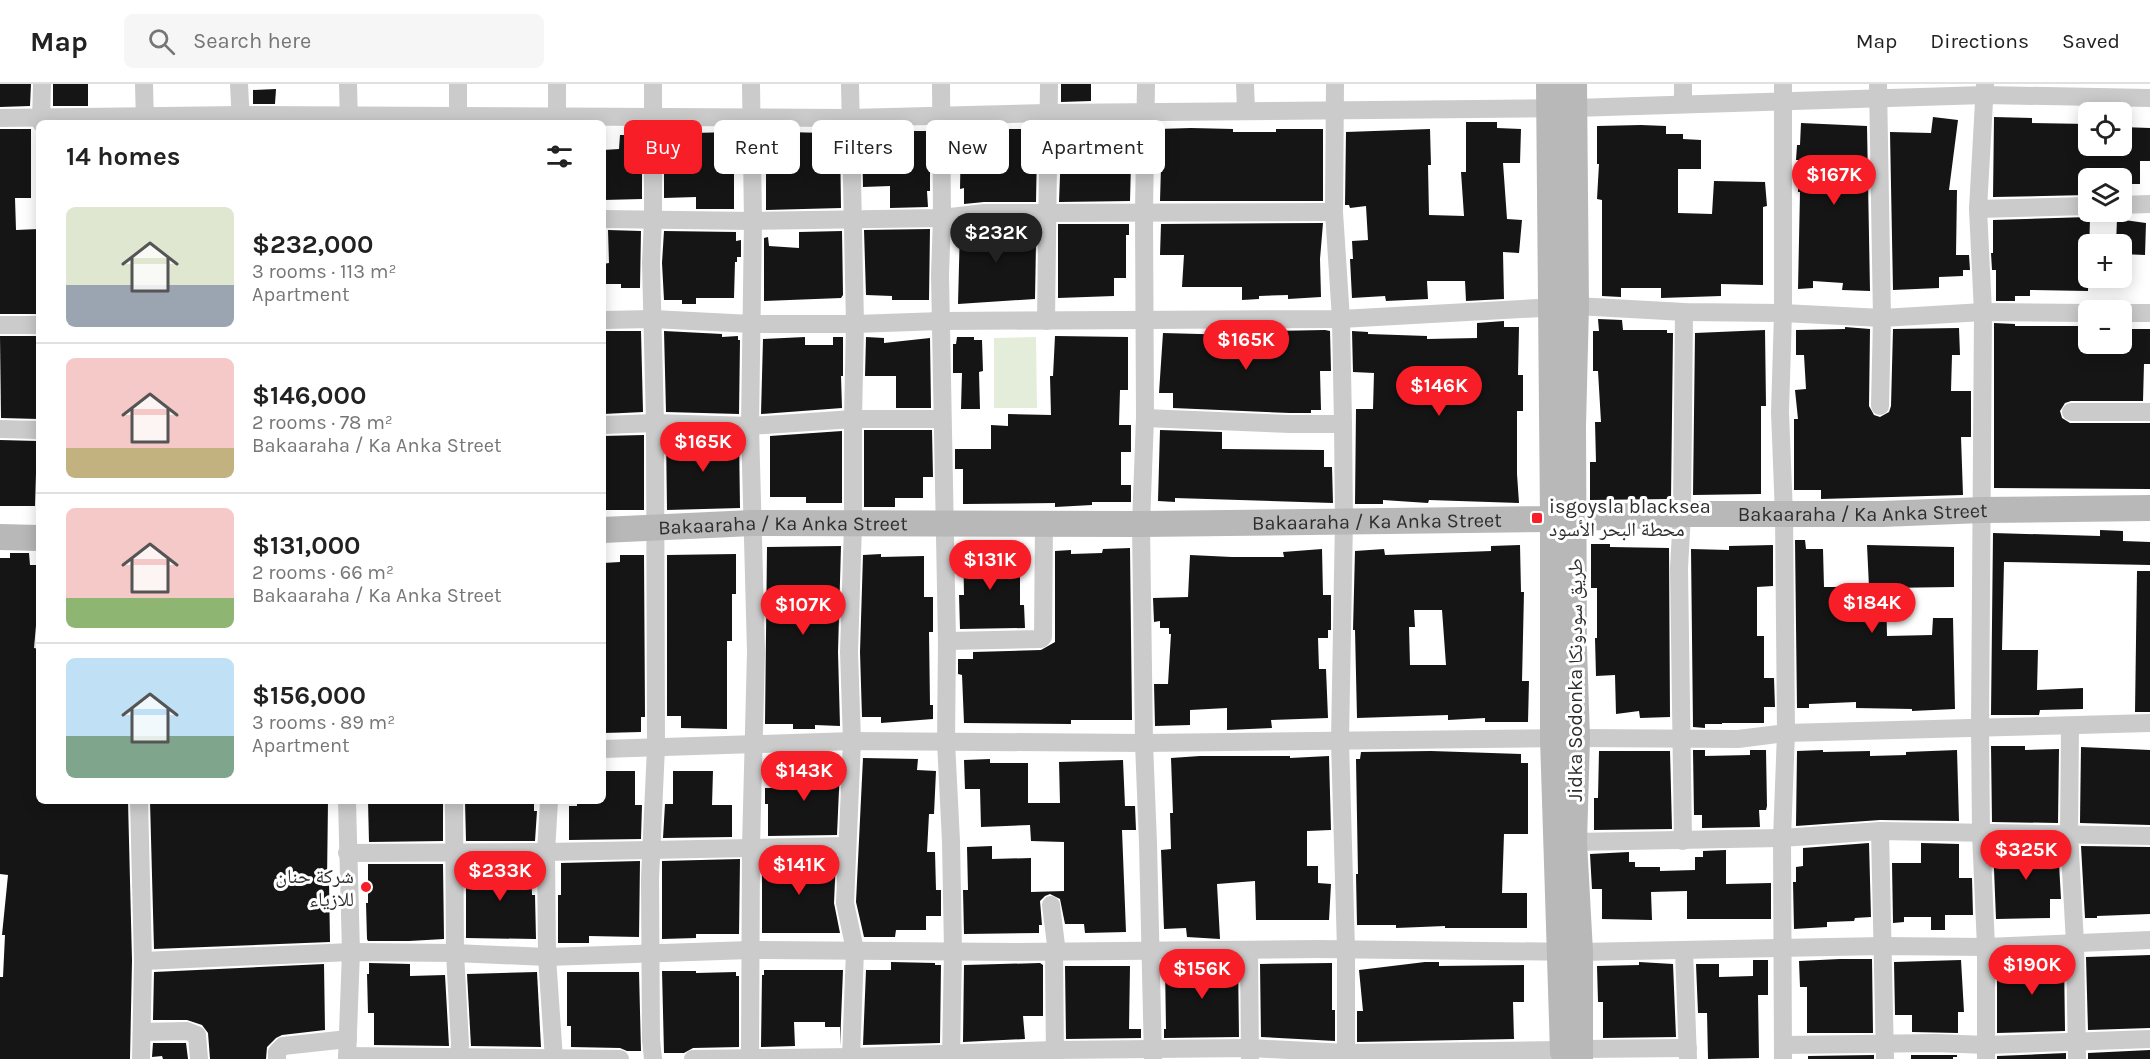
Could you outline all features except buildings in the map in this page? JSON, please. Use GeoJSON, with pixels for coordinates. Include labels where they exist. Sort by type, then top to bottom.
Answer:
{"type":"FeatureCollection","features":[{"type":"Feature","properties":{"kind":"street"},"geometry":{"type":"LineString","coordinates":[[41,120],[42,84]]}},
{"type":"Feature","properties":{"kind":"street"},"geometry":{"type":"LineString","coordinates":[[144,84],[145,120],[850,118],[1049,112],[1333,109],[1549,96],[1683,104],[1783,93],[1985,89],[2088,90],[2150,98]]}},
{"type":"Feature","properties":{"kind":"street"},"geometry":{"type":"LineString","coordinates":[[239,84],[241,119]]}},
{"type":"Feature","properties":{"kind":"street"},"geometry":{"type":"LineString","coordinates":[[348,84],[349,119]]}},
{"type":"Feature","properties":{"kind":"street"},"geometry":{"type":"LineString","coordinates":[[458,84],[458,119]]}},
{"type":"Feature","properties":{"kind":"street"},"geometry":{"type":"LineString","coordinates":[[556,84],[557,119]]}},
{"type":"Feature","properties":{"kind":"street"},"geometry":{"type":"LineString","coordinates":[[652,1059],[650,955],[656,747],[655,423],[651,263],[653,84]]}},
{"type":"Feature","properties":{"kind":"street"},"geometry":{"type":"LineString","coordinates":[[750,1058],[756,652],[750,426],[753,221],[751,84]]}},
{"type":"Feature","properties":{"kind":"street"},"geometry":{"type":"LineString","coordinates":[[850,84],[855,324],[854,525],[849,652],[852,741],[845,903],[855,950],[851,1058]]}},
{"type":"Feature","properties":{"kind":"street"},"geometry":{"type":"LineString","coordinates":[[941,84],[940,275],[947,641],[946,742],[953,950],[951,1056]]}},
{"type":"Feature","properties":{"kind":"street"},"geometry":{"type":"LineString","coordinates":[[1046,321],[1049,84]]}},
{"type":"Feature","properties":{"kind":"street"},"geometry":{"type":"LineString","coordinates":[[1146,84],[1145,418],[1141,524],[1144,743],[1153,1054]]}},
{"type":"Feature","properties":{"kind":"street"},"geometry":{"type":"LineString","coordinates":[[1245,84],[1246,111]]}},
{"type":"Feature","properties":{"kind":"street"},"geometry":{"type":"LineString","coordinates":[[1335,84],[1333,109],[1334,212],[1341,319],[1343,424],[1344,520],[1340,741],[1346,950],[1346,1056]]}},
{"type":"Feature","properties":{"kind":"street"},"geometry":{"type":"LineString","coordinates":[[1683,84],[1683,104]]}},
{"type":"Feature","properties":{"kind":"street"},"geometry":{"type":"LineString","coordinates":[[1985,89],[1978,209],[1983,312],[1980,727],[1981,833],[1986,947],[1986,1052]]}},
{"type":"Feature","properties":{"kind":"street"},"geometry":{"type":"LineString","coordinates":[[1878,91],[1882,318],[1880,406]]}},
{"type":"Feature","properties":{"kind":"street"},"geometry":{"type":"LineString","coordinates":[[1783,93],[1783,313],[1780,412],[1784,515],[1786,733],[1782,838],[1783,1052],[1885,1052],[1935,1043],[1986,1052],[2077,1050],[2150,1039]]}},
{"type":"Feature","properties":{"kind":"street","name":"Jidka Sodonka طريق سودونكا"},"geometry":{"type":"LineString","coordinates":[[1549,96],[1564,307]]}},
{"type":"Feature","properties":{"kind":"street","name":"Jidka Sodonka طريق سودونكا"},"geometry":{"type":"LineString","coordinates":[[1572,1054],[1565,738],[1564,307],[1574,96]]}},
{"type":"Feature","properties":{"kind":"street"},"geometry":{"type":"LineString","coordinates":[[0,118],[36,121]]}},
{"type":"Feature","properties":{"kind":"street"},"geometry":{"type":"LineString","coordinates":[[2132,205],[2150,204]]}},
{"type":"Feature","properties":{"kind":"street"},"geometry":{"type":"LineString","coordinates":[[1978,209],[2078,206]]}},
{"type":"Feature","properties":{"kind":"street"},"geometry":{"type":"LineString","coordinates":[[606,219],[753,221],[942,218],[984,213],[1334,212]]}},
{"type":"Feature","properties":{"kind":"street"},"geometry":{"type":"LineString","coordinates":[[606,320],[855,324],[941,321],[1341,319],[1564,307],[1882,318],[1983,312],[2078,313]]}},
{"type":"Feature","properties":{"kind":"street"},"geometry":{"type":"LineString","coordinates":[[1683,841],[1679,568],[1682,514],[1684,312]]}},
{"type":"Feature","properties":{"kind":"street"},"geometry":{"type":"LineString","coordinates":[[2132,313],[2150,314]]}},
{"type":"Feature","properties":{"kind":"street"},"geometry":{"type":"LineString","coordinates":[[0,325],[36,324]]}},
{"type":"Feature","properties":{"kind":"street"},"geometry":{"type":"LineString","coordinates":[[2071,412],[2150,412]]}},
{"type":"Feature","properties":{"kind":"street"},"geometry":{"type":"LineString","coordinates":[[1145,418],[1343,424]]}},
{"type":"Feature","properties":{"kind":"street"},"geometry":{"type":"LineString","coordinates":[[606,425],[655,423],[750,426],[853,419],[942,419]]}},
{"type":"Feature","properties":{"kind":"street"},"geometry":{"type":"LineString","coordinates":[[0,429],[36,430]]}},
{"type":"Feature","properties":{"kind":"street","name":"Bakaaraha / Ka Anka Street"},"geometry":{"type":"LineString","coordinates":[[606,530],[752,523],[1141,524],[2150,508]]}},
{"type":"Feature","properties":{"kind":"street"},"geometry":{"type":"LineString","coordinates":[[947,641],[1041,639],[1043,637],[1044,524]]}},
{"type":"Feature","properties":{"kind":"street"},"geometry":{"type":"LineString","coordinates":[[0,537],[36,538]]}},
{"type":"Feature","properties":{"kind":"street"},"geometry":{"type":"LineString","coordinates":[[606,749],[852,741],[1144,743],[1682,737],[1738,739],[1786,733],[2150,723]]}},
{"type":"Feature","properties":{"kind":"street"},"geometry":{"type":"LineString","coordinates":[[2070,726],[2069,834],[2075,943],[2077,1050]]}},
{"type":"Feature","properties":{"kind":"street","name":"Jidka Sodonka طريق سودونكا"},"geometry":{"type":"LineString","coordinates":[[1565,738],[1574,842],[1570,951]]}},
{"type":"Feature","properties":{"kind":"street"},"geometry":{"type":"LineString","coordinates":[[139,804],[143,961],[141,1059]]}},
{"type":"Feature","properties":{"kind":"street"},"geometry":{"type":"LineString","coordinates":[[347,804],[351,952],[347,1051]]}},
{"type":"Feature","properties":{"kind":"street"},"geometry":{"type":"LineString","coordinates":[[454,804],[455,953],[459,1059]]}},
{"type":"Feature","properties":{"kind":"street"},"geometry":{"type":"LineString","coordinates":[[549,804],[546,852],[547,957],[554,1058]]}},
{"type":"Feature","properties":{"kind":"street"},"geometry":{"type":"LineString","coordinates":[[1574,842],[1782,838],[1880,831],[2150,836]]}},
{"type":"Feature","properties":{"kind":"street"},"geometry":{"type":"LineString","coordinates":[[1880,831],[1885,1052]]}},
{"type":"Feature","properties":{"kind":"street"},"geometry":{"type":"LineString","coordinates":[[347,853],[847,846]]}},
{"type":"Feature","properties":{"kind":"street"},"geometry":{"type":"LineString","coordinates":[[1051,905],[1056,945],[1054,951],[1055,1055]]}},
{"type":"Feature","properties":{"kind":"street"},"geometry":{"type":"LineString","coordinates":[[143,961],[351,952],[547,957],[750,950],[1570,951],[1884,946],[1986,947],[2150,940]]}},
{"type":"Feature","properties":{"kind":"street"},"geometry":{"type":"LineString","coordinates":[[693,1059],[1153,1054],[1346,1056],[1688,1054],[1684,950]]}},
{"type":"Feature","properties":{"kind":"street"},"geometry":{"type":"LineString","coordinates":[[1249,951],[1250,1054]]}},
{"type":"Feature","properties":{"kind":"street"},"geometry":{"type":"LineString","coordinates":[[142,1032],[187,1031],[197,1035],[199,1059]]}},
{"type":"Feature","properties":{"kind":"street"},"geometry":{"type":"LineString","coordinates":[[278,1059],[277,1052],[289,1044],[347,1051],[459,1059],[620,1059]]}},
{"type":"Feature","properties":{"kind":"green space"},"geometry":{"type":"Polygon","coordinates":[[[1036,337],[1037,408],[994,408],[994,338],[1036,337]]]}},
{"type":"Feature","properties":{"kind":"place","name":"isgoysla blacksea محطة البحر الأسود"},"geometry":{"type":"Point","coordinates":[1537,518]}},
{"type":"Feature","properties":{"kind":"place","name":"شركة حنان للازياء"},"geometry":{"type":"Point","coordinates":[366,887]}}]}
